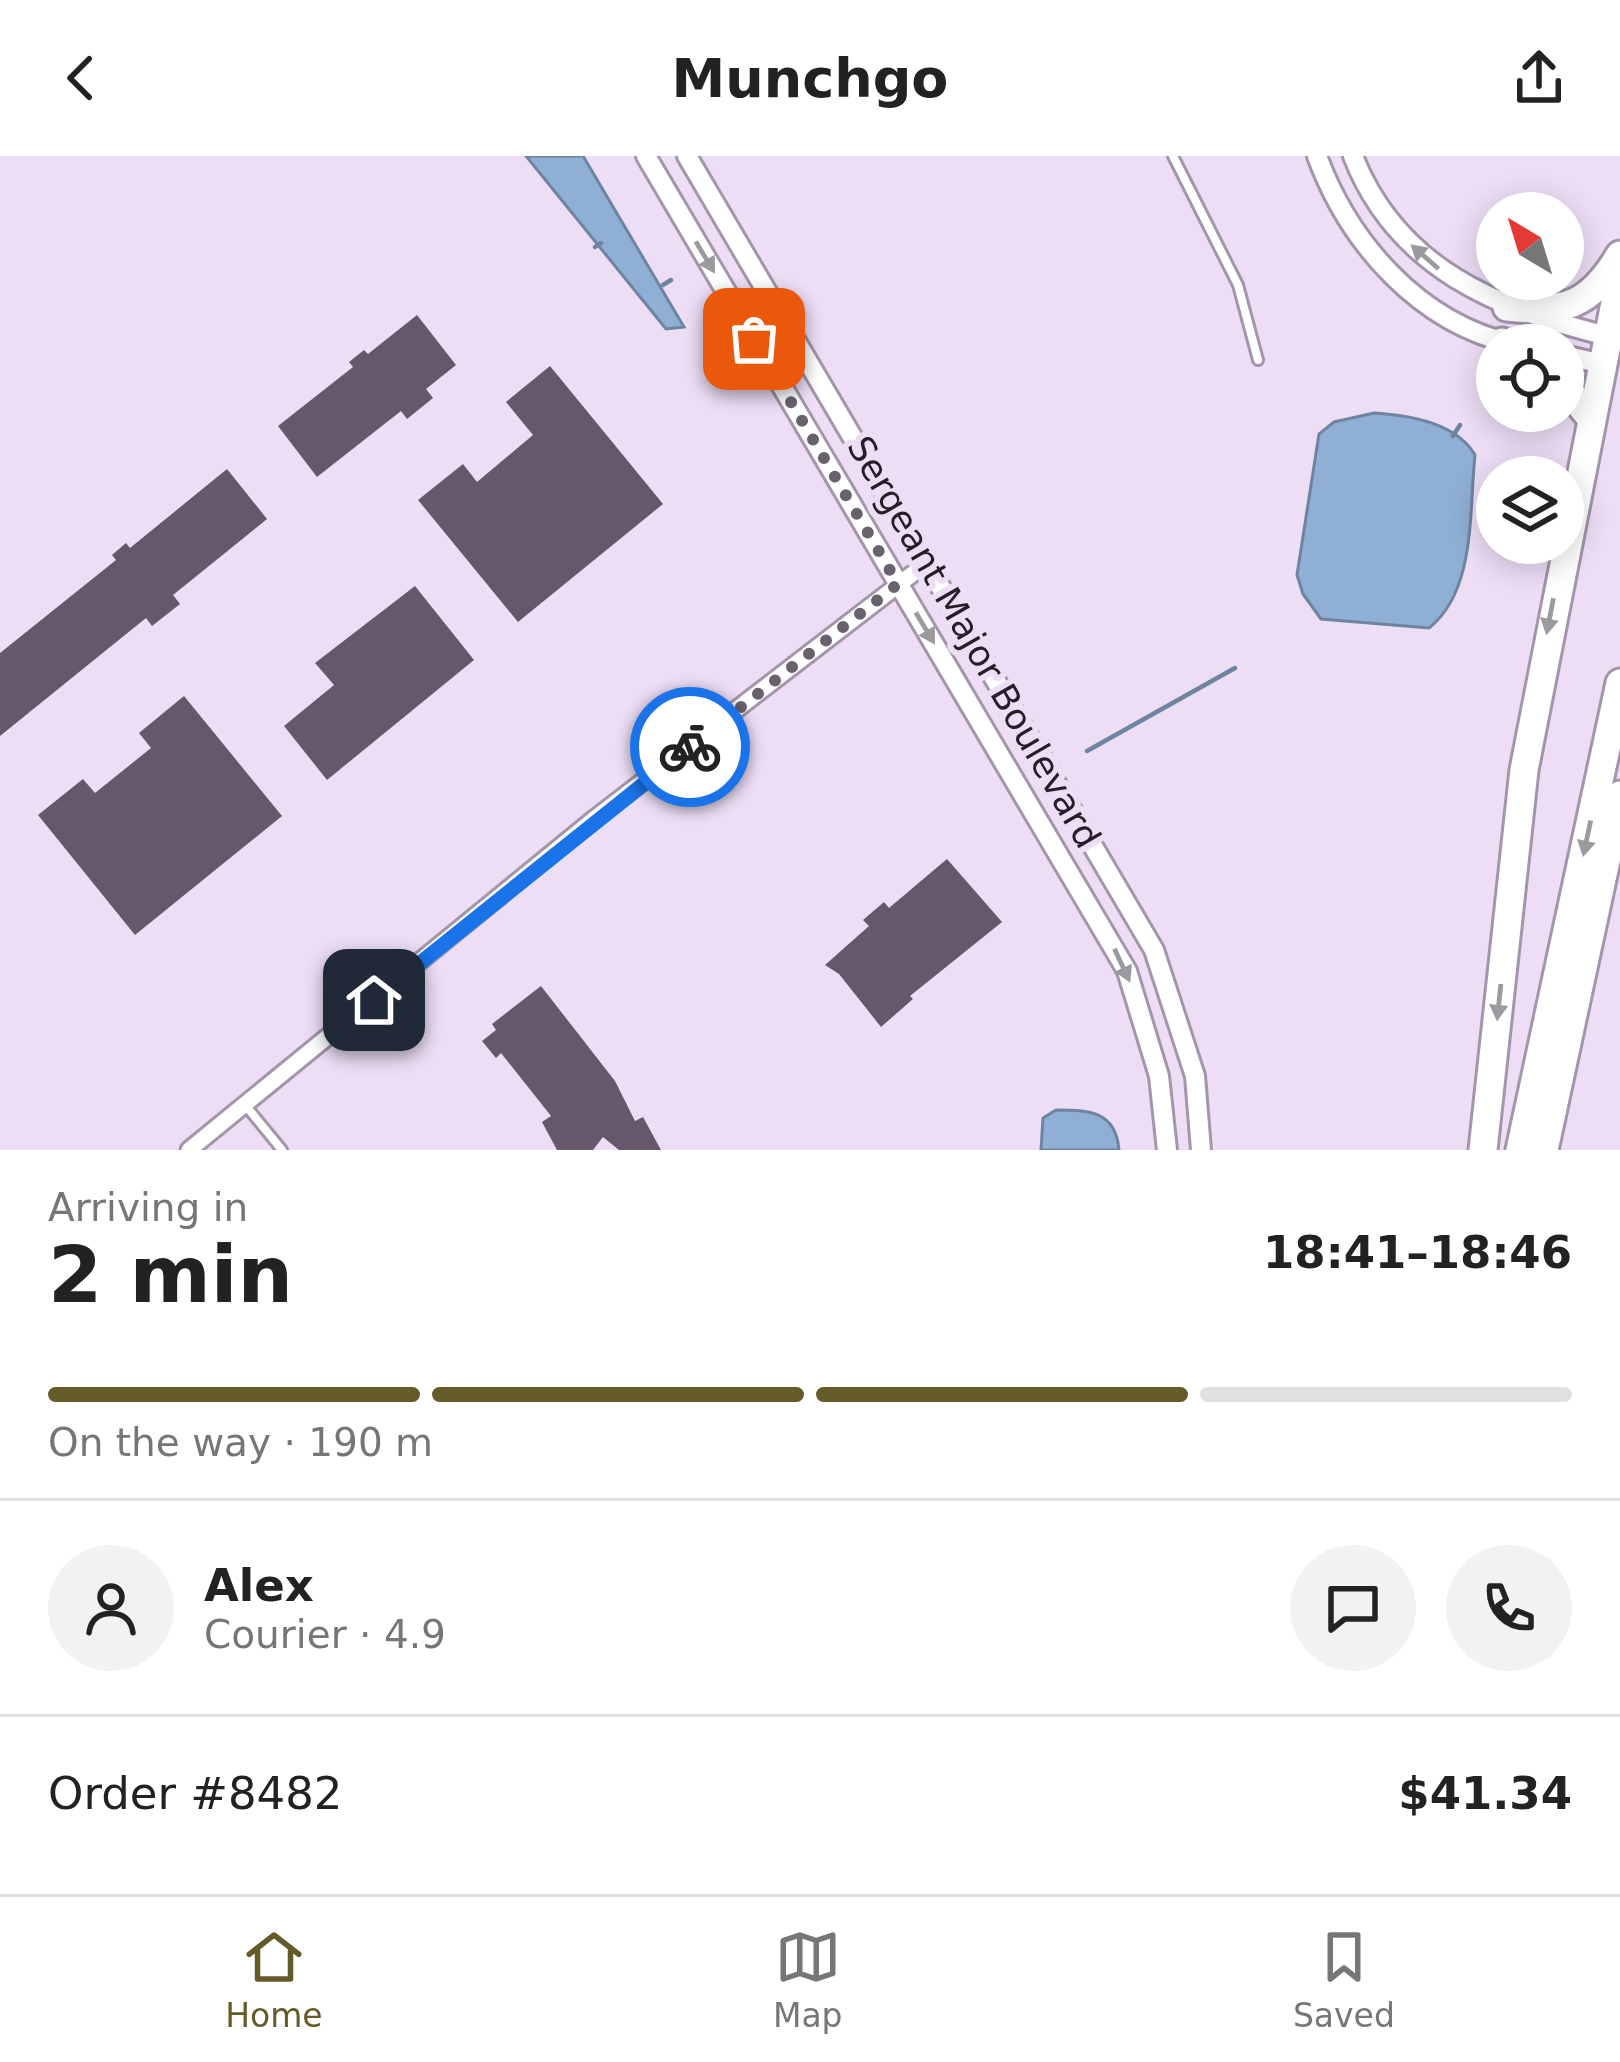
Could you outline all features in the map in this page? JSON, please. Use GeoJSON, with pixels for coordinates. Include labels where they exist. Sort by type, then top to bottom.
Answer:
{"type":"FeatureCollection","features":[{"type":"Feature","properties":{"kind":"highway"},"geometry":{"type":"LineString","coordinates":[[1507,307],[1556,311],[1573,305],[1603,281],[1620,255]]}},
{"type":"Feature","properties":{"kind":"highway"},"geometry":{"type":"LineString","coordinates":[[1483,1150],[1524,770],[1620,277]]}},
{"type":"Feature","properties":{"kind":"highway"},"geometry":{"type":"LineString","coordinates":[[1584,408],[1590,415]]}},
{"type":"Feature","properties":{"kind":"highway"},"geometry":{"type":"LineString","coordinates":[[1590,415],[1620,408]]}},
{"type":"Feature","properties":{"kind":"highway"},"geometry":{"type":"LineString","coordinates":[[1520,1150],[1620,683]]}},
{"type":"Feature","properties":{"kind":"highway"},"geometry":{"type":"LineString","coordinates":[[1544,1150],[1620,794]]}},
{"type":"Feature","properties":{"kind":"street","name":"Sergeant Major Boulevard"},"geometry":{"type":"LineString","coordinates":[[646,156],[1127,971],[1159,1076],[1167,1150]]}},
{"type":"Feature","properties":{"kind":"street","name":"Sergeant Major Boulevard"},"geometry":{"type":"LineString","coordinates":[[687,156],[1154,950],[1195,1076],[1202,1150]]}},
{"type":"Feature","properties":{"kind":"street"},"geometry":{"type":"LineString","coordinates":[[1317,156],[1344,214],[1384,268],[1443,315],[1476,330]]}},
{"type":"Feature","properties":{"kind":"street"},"geometry":{"type":"LineString","coordinates":[[1354,156],[1380,208],[1421,256],[1459,283],[1605,350]]}},
{"type":"Feature","properties":{"kind":"street"},"geometry":{"type":"LineString","coordinates":[[1584,352],[1605,350]]}},
{"type":"Feature","properties":{"kind":"street"},"geometry":{"type":"LineString","coordinates":[[189,1150],[594,819],[928,562]]}},
{"type":"Feature","properties":{"kind":"lane"},"geometry":{"type":"LineString","coordinates":[[1173,156],[1238,285],[1258,360]]}},
{"type":"Feature","properties":{"kind":"lane"},"geometry":{"type":"LineString","coordinates":[[245,1104],[282,1150]]}},
{"type":"Feature","properties":{"kind":"water"},"geometry":{"type":"Polygon","coordinates":[[[526,156],[583,156],[684,327],[666,329],[526,156]]]}},
{"type":"Feature","properties":{"kind":"water"},"geometry":{"type":"Polygon","coordinates":[[[1374,413],[1416,418],[1444,428],[1475,455],[1463,572],[1444,612],[1429,628],[1321,619],[1303,594],[1297,575],[1319,434],[1334,422],[1374,413]]]}},
{"type":"Feature","properties":{"kind":"water"},"geometry":{"type":"Polygon","coordinates":[[[1056,1110],[1099,1115],[1113,1127],[1119,1150],[1041,1150],[1043,1118],[1056,1110]]]}},
{"type":"Feature","properties":{"kind":"building"},"geometry":{"type":"Polygon","coordinates":[[[417,315],[456,365],[426,389],[433,398],[407,419],[401,411],[317,477],[278,426],[353,367],[349,362],[364,350],[368,354],[417,315]]]}},
{"type":"Feature","properties":{"kind":"building"},"geometry":{"type":"Polygon","coordinates":[[[550,366],[663,504],[518,622],[418,500],[463,464],[477,482],[533,435],[506,402],[550,366]]]}},
{"type":"Feature","properties":{"kind":"building"},"geometry":{"type":"Polygon","coordinates":[[[227,469],[267,519],[173,595],[180,604],[152,626],[146,618],[0,736],[0,653],[116,560],[112,555],[126,543],[130,548],[227,469]]]}},
{"type":"Feature","properties":{"kind":"building"},"geometry":{"type":"Polygon","coordinates":[[[415,586],[474,660],[327,780],[284,726],[334,685],[315,663],[415,586]]]}},
{"type":"Feature","properties":{"kind":"building"},"geometry":{"type":"Polygon","coordinates":[[[184,696],[282,816],[135,935],[38,815],[83,779],[95,793],[151,748],[139,733],[184,696]]]}},
{"type":"Feature","properties":{"kind":"building"},"geometry":{"type":"Polygon","coordinates":[[[947,859],[1002,922],[910,996],[913,999],[881,1027],[839,974],[825,965],[869,926],[863,920],[884,902],[889,908],[947,859]]]}},
{"type":"Feature","properties":{"kind":"building"},"geometry":{"type":"Polygon","coordinates":[[[541,986],[615,1081],[635,1121],[643,1117],[661,1150],[619,1150],[603,1137],[593,1150],[557,1150],[542,1122],[551,1116],[501,1053],[496,1058],[482,1041],[496,1030],[492,1024],[541,986]]]}},
{"type":"Feature","properties":{"kind":"waterway"},"geometry":{"type":"LineString","coordinates":[[595,247],[601,243]]}},
{"type":"Feature","properties":{"kind":"waterway"},"geometry":{"type":"LineString","coordinates":[[663,285],[671,280]]}},
{"type":"Feature","properties":{"kind":"waterway"},"geometry":{"type":"LineString","coordinates":[[1453,436],[1460,425]]}},
{"type":"Feature","properties":{"kind":"waterway"},"geometry":{"type":"LineString","coordinates":[[1087,751],[1235,668]]}},
{"type":"Feature","properties":{"kind":"way so far"},"geometry":{"type":"LineString","coordinates":[[690,747],[898,584],[754,339]]}},
{"type":"Feature","properties":{"kind":"route"},"geometry":{"type":"LineString","coordinates":[[374,1000],[594,819],[690,747]]}}]}
